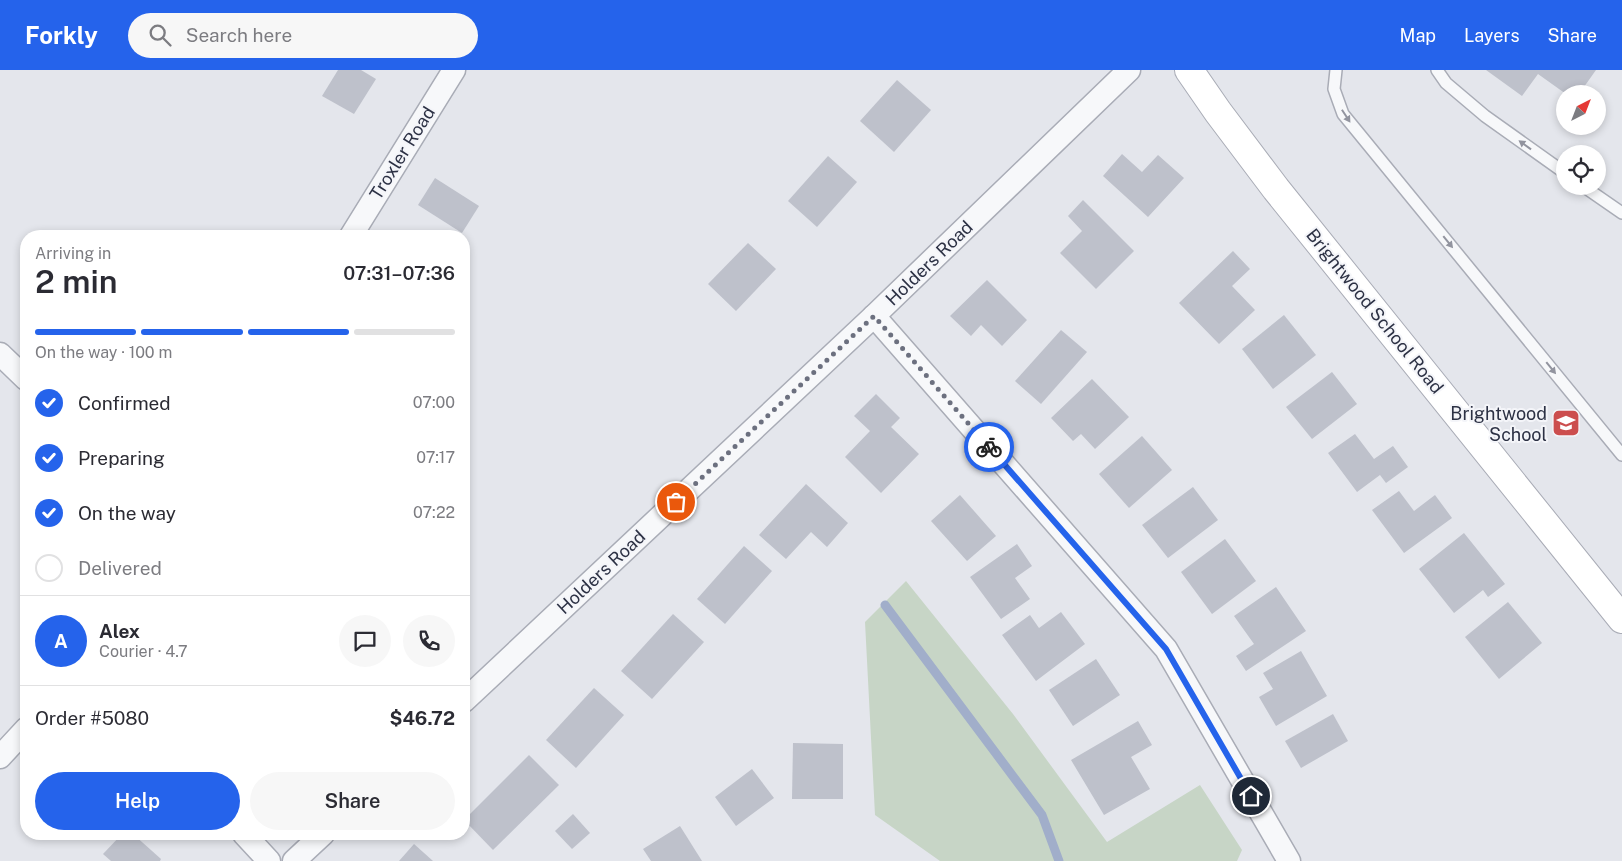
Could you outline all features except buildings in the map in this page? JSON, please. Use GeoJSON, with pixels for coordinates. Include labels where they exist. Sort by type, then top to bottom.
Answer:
{"type":"FeatureCollection","features":[{"type":"Feature","properties":{"kind":"main road","name":"Brightwood School Road"},"geometry":{"type":"LineString","coordinates":[[1189,70],[1276,189],[1622,619]]}},
{"type":"Feature","properties":{"kind":"street","name":"Troxler Road"},"geometry":{"type":"LineString","coordinates":[[355,230],[454,70]]}},
{"type":"Feature","properties":{"kind":"street","name":"Holders Road"},"geometry":{"type":"LineString","coordinates":[[470,696],[874,316],[1130,70]]}},
{"type":"Feature","properties":{"kind":"street"},"geometry":{"type":"LineString","coordinates":[[874,316],[1166,649],[1289,861]]}},
{"type":"Feature","properties":{"kind":"street"},"geometry":{"type":"LineString","coordinates":[[0,354],[20,373]]}},
{"type":"Feature","properties":{"kind":"street"},"geometry":{"type":"LineString","coordinates":[[0,757],[20,735]]}},
{"type":"Feature","properties":{"kind":"street"},"geometry":{"type":"LineString","coordinates":[[250,840],[269,861]]}},
{"type":"Feature","properties":{"kind":"street"},"geometry":{"type":"LineString","coordinates":[[294,861],[317,840]]}},
{"type":"Feature","properties":{"kind":"lane"},"geometry":{"type":"LineString","coordinates":[[1336,70],[1334,89],[1343,114],[1622,455]]}},
{"type":"Feature","properties":{"kind":"lane"},"geometry":{"type":"LineString","coordinates":[[1437,70],[1446,82],[1485,116],[1556,167]]}},
{"type":"Feature","properties":{"kind":"lane"},"geometry":{"type":"LineString","coordinates":[[1596,195],[1622,213]]}},
{"type":"Feature","properties":{"kind":"green space"},"geometry":{"type":"Polygon","coordinates":[[[906,581],[1013,714],[1107,842],[1200,785],[1242,850],[1237,861],[940,861],[875,815],[865,622],[906,581]]]}},
{"type":"Feature","properties":{"kind":"waterway"},"geometry":{"type":"LineString","coordinates":[[885,605],[1042,815],[1059,861]]}},
{"type":"Feature","properties":{"kind":"way so far"},"geometry":{"type":"LineString","coordinates":[[676,502],[874,316],[989,447]]}},
{"type":"Feature","properties":{"kind":"place","name":"Brightwood School"},"geometry":{"type":"Point","coordinates":[1566,423]}},
{"type":"Feature","properties":{"kind":"route"},"geometry":{"type":"LineString","coordinates":[[989,447],[1166,649],[1251,796]]}}]}
